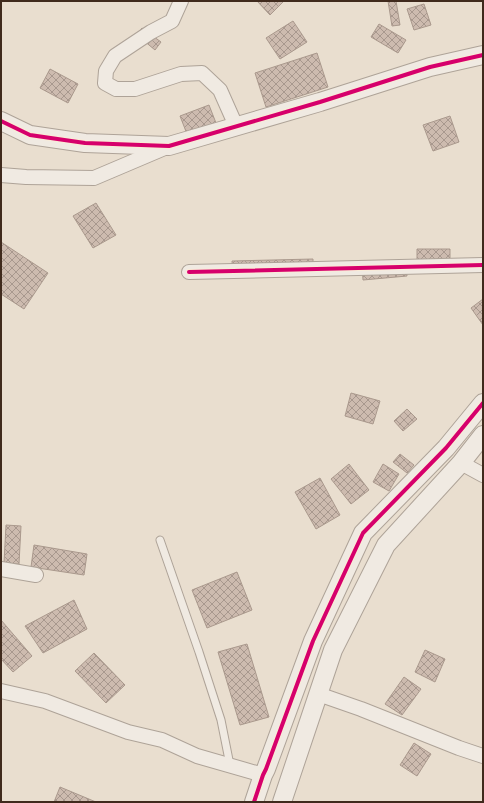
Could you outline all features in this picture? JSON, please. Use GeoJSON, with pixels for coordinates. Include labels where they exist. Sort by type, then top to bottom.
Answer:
{"type":"FeatureCollection","features":[{"type":"Feature","properties":{"kind":"street"},"geometry":{"type":"LineString","coordinates":[[181,1],[172,21],[151,32],[115,56],[106,71],[105,83],[116,90],[134,89],[181,74],[202,73],[220,90],[236,126]]}},
{"type":"Feature","properties":{"kind":"street"},"geometry":{"type":"LineString","coordinates":[[1,175],[94,178],[169,146],[320,102],[430,67],[483,55]]}},
{"type":"Feature","properties":{"kind":"street"},"geometry":{"type":"LineString","coordinates":[[1,121],[30,135],[77,142],[169,146]]}},
{"type":"Feature","properties":{"kind":"street"},"geometry":{"type":"LineString","coordinates":[[189,272],[483,265]]}},
{"type":"Feature","properties":{"kind":"street"},"geometry":{"type":"LineString","coordinates":[[254,802],[313,641],[363,534],[446,448],[483,403]]}},
{"type":"Feature","properties":{"kind":"street"},"geometry":{"type":"LineString","coordinates":[[284,801],[333,650],[386,545],[461,463],[483,435]]}},
{"type":"Feature","properties":{"kind":"street"},"geometry":{"type":"LineString","coordinates":[[461,463],[483,475]]}},
{"type":"Feature","properties":{"kind":"street"},"geometry":{"type":"LineString","coordinates":[[1,569],[36,575]]}},
{"type":"Feature","properties":{"kind":"street"},"geometry":{"type":"LineString","coordinates":[[1,691],[45,700],[128,732],[162,740],[197,756],[263,775]]}},
{"type":"Feature","properties":{"kind":"street"},"geometry":{"type":"LineString","coordinates":[[318,694],[483,756]]}},
{"type":"Feature","properties":{"kind":"lane"},"geometry":{"type":"LineString","coordinates":[[160,540],[221,720],[230,765]]}},
{"type":"Feature","properties":{"kind":"building"},"geometry":{"type":"Polygon","coordinates":[[[257,1],[284,1],[270,15],[257,1]]]}},
{"type":"Feature","properties":{"kind":"building"},"geometry":{"type":"Polygon","coordinates":[[[388,1],[396,1],[400,25],[392,26],[388,1]]]}},
{"type":"Feature","properties":{"kind":"building"},"geometry":{"type":"Polygon","coordinates":[[[424,4],[431,25],[414,30],[407,9],[424,4]]]}},
{"type":"Feature","properties":{"kind":"building"},"geometry":{"type":"Polygon","coordinates":[[[293,21],[307,42],[280,59],[266,38],[293,21]]]}},
{"type":"Feature","properties":{"kind":"building"},"geometry":{"type":"Polygon","coordinates":[[[379,24],[406,40],[398,53],[371,37],[379,24]]]}},
{"type":"Feature","properties":{"kind":"building"},"geometry":{"type":"Polygon","coordinates":[[[142,28],[161,42],[155,50],[137,35],[142,28]]]}},
{"type":"Feature","properties":{"kind":"building"},"geometry":{"type":"Polygon","coordinates":[[[317,53],[328,87],[266,107],[255,73],[317,53]]]}},
{"type":"Feature","properties":{"kind":"building"},"geometry":{"type":"Polygon","coordinates":[[[50,69],[78,84],[68,103],[40,88],[50,69]]]}},
{"type":"Feature","properties":{"kind":"building"},"geometry":{"type":"Polygon","coordinates":[[[209,105],[216,123],[187,134],[180,116],[209,105]]]}},
{"type":"Feature","properties":{"kind":"building"},"geometry":{"type":"Polygon","coordinates":[[[450,116],[459,142],[433,151],[423,125],[450,116]]]}},
{"type":"Feature","properties":{"kind":"building"},"geometry":{"type":"Polygon","coordinates":[[[96,203],[116,235],[93,248],[73,216],[96,203]]]}},
{"type":"Feature","properties":{"kind":"building"},"geometry":{"type":"Polygon","coordinates":[[[1,242],[48,273],[24,309],[1,294],[1,242]]]}},
{"type":"Feature","properties":{"kind":"building"},"geometry":{"type":"Polygon","coordinates":[[[417,249],[450,249],[450,267],[417,266],[417,249]]]}},
{"type":"Feature","properties":{"kind":"building"},"geometry":{"type":"Polygon","coordinates":[[[313,259],[313,274],[233,276],[232,261],[313,259]]]}},
{"type":"Feature","properties":{"kind":"building"},"geometry":{"type":"Polygon","coordinates":[[[405,261],[407,276],[363,280],[362,265],[405,261]]]}},
{"type":"Feature","properties":{"kind":"building"},"geometry":{"type":"Polygon","coordinates":[[[483,299],[483,325],[471,308],[483,299]]]}},
{"type":"Feature","properties":{"kind":"building"},"geometry":{"type":"Polygon","coordinates":[[[351,393],[380,401],[373,424],[345,416],[351,393]]]}},
{"type":"Feature","properties":{"kind":"building"},"geometry":{"type":"Polygon","coordinates":[[[407,409],[417,419],[403,431],[394,421],[407,409]]]}},
{"type":"Feature","properties":{"kind":"building"},"geometry":{"type":"Polygon","coordinates":[[[400,454],[414,465],[407,473],[393,462],[400,454]]]}},
{"type":"Feature","properties":{"kind":"building"},"geometry":{"type":"Polygon","coordinates":[[[349,464],[369,490],[351,504],[331,479],[349,464]]]}},
{"type":"Feature","properties":{"kind":"building"},"geometry":{"type":"Polygon","coordinates":[[[383,464],[399,474],[389,491],[373,482],[383,464]]]}},
{"type":"Feature","properties":{"kind":"building"},"geometry":{"type":"Polygon","coordinates":[[[320,478],[340,515],[316,529],[295,492],[320,478]]]}},
{"type":"Feature","properties":{"kind":"building"},"geometry":{"type":"Polygon","coordinates":[[[6,525],[21,526],[19,564],[4,563],[6,525]]]}},
{"type":"Feature","properties":{"kind":"building"},"geometry":{"type":"Polygon","coordinates":[[[34,545],[87,554],[84,575],[31,567],[34,545]]]}},
{"type":"Feature","properties":{"kind":"building"},"geometry":{"type":"Polygon","coordinates":[[[237,572],[252,610],[207,628],[192,590],[237,572]]]}},
{"type":"Feature","properties":{"kind":"building"},"geometry":{"type":"Polygon","coordinates":[[[74,600],[87,629],[43,653],[25,626],[74,600]]]}},
{"type":"Feature","properties":{"kind":"building"},"geometry":{"type":"Polygon","coordinates":[[[1,620],[32,656],[13,672],[1,659],[1,620]]]}},
{"type":"Feature","properties":{"kind":"building"},"geometry":{"type":"Polygon","coordinates":[[[247,644],[269,717],[240,725],[218,652],[247,644]]]}},
{"type":"Feature","properties":{"kind":"building"},"geometry":{"type":"Polygon","coordinates":[[[425,650],[445,659],[435,682],[415,672],[425,650]]]}},
{"type":"Feature","properties":{"kind":"building"},"geometry":{"type":"Polygon","coordinates":[[[94,653],[125,685],[106,703],[75,671],[94,653]]]}},
{"type":"Feature","properties":{"kind":"building"},"geometry":{"type":"Polygon","coordinates":[[[404,677],[421,689],[402,715],[385,704],[404,677]]]}},
{"type":"Feature","properties":{"kind":"building"},"geometry":{"type":"Polygon","coordinates":[[[414,743],[431,754],[417,776],[400,765],[414,743]]]}},
{"type":"Feature","properties":{"kind":"building"},"geometry":{"type":"Polygon","coordinates":[[[60,787],[96,802],[54,802],[60,787]]]}},
{"type":"Feature","properties":{"kind":"cycle path"},"geometry":{"type":"LineString","coordinates":[[1,121],[30,135],[85,143],[169,146],[320,102],[430,67],[483,55]]}},
{"type":"Feature","properties":{"kind":"cycle path"},"geometry":{"type":"LineString","coordinates":[[189,272],[483,265]]}},
{"type":"Feature","properties":{"kind":"cycle path"},"geometry":{"type":"LineString","coordinates":[[254,802],[313,641],[363,533],[446,448],[483,403]]}}]}
